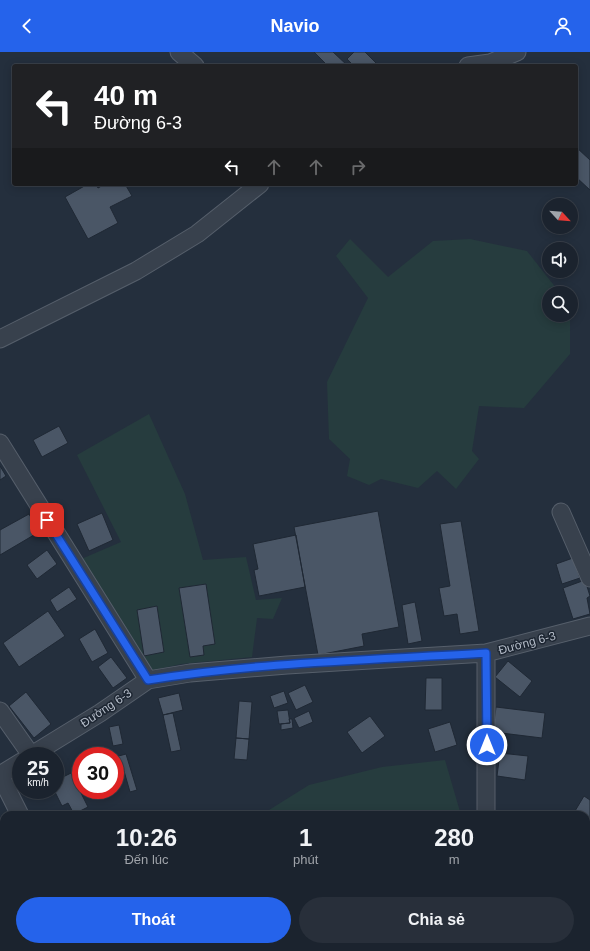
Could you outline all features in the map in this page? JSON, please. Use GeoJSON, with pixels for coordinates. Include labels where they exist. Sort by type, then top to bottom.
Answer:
{"type":"FeatureCollection","features":[{"type":"Feature","properties":{"kind":"street"},"geometry":{"type":"LineString","coordinates":[[179,52],[193,64]]}},
{"type":"Feature","properties":{"kind":"street"},"geometry":{"type":"LineString","coordinates":[[483,64],[490,63],[517,52]]}},
{"type":"Feature","properties":{"kind":"street"},"geometry":{"type":"LineString","coordinates":[[0,339],[142,268],[197,234],[257,186]]}},
{"type":"Feature","properties":{"kind":"street"},"geometry":{"type":"LineString","coordinates":[[2,451],[148,680]]}},
{"type":"Feature","properties":{"kind":"street"},"geometry":{"type":"LineString","coordinates":[[561,512],[590,578]]}},
{"type":"Feature","properties":{"kind":"street","name":"Đường 6-3"},"geometry":{"type":"LineString","coordinates":[[46,747],[100,713],[148,680],[190,673],[287,664],[486,653],[590,626]]}},
{"type":"Feature","properties":{"kind":"street"},"geometry":{"type":"LineString","coordinates":[[486,653],[486,811]]}},
{"type":"Feature","properties":{"kind":"street"},"geometry":{"type":"LineString","coordinates":[[0,711],[21,747]]}},
{"type":"Feature","properties":{"kind":"street","name":"Đường 6-3"},"geometry":{"type":"LineString","coordinates":[[0,775],[12,768]]}},
{"type":"Feature","properties":{"kind":"street"},"geometry":{"type":"LineString","coordinates":[[0,775],[18,811]]}},
{"type":"Feature","properties":{"kind":"green space"},"geometry":{"type":"Polygon","coordinates":[[[350,239],[388,277],[433,241],[470,239],[527,251],[542,270],[542,278],[548,278],[554,286],[542,286],[542,322],[570,322],[570,354],[524,408],[479,406],[472,451],[479,459],[456,489],[437,471],[418,488],[381,479],[369,485],[347,476],[350,459],[329,439],[327,382],[368,298],[336,256],[350,239]]]}},
{"type":"Feature","properties":{"kind":"green space"},"geometry":{"type":"Polygon","coordinates":[[[149,414],[185,494],[203,560],[246,557],[256,600],[282,598],[273,619],[257,618],[252,657],[181,664],[150,671],[79,560],[121,542],[77,455],[149,414]]]}},
{"type":"Feature","properties":{"kind":"green space"},"geometry":{"type":"Polygon","coordinates":[[[445,760],[460,811],[267,811],[309,785],[382,767],[445,760]]]}},
{"type":"Feature","properties":{"kind":"building"},"geometry":{"type":"Polygon","coordinates":[[[314,52],[333,52],[346,64],[326,64],[314,52]]]}},
{"type":"Feature","properties":{"kind":"building"},"geometry":{"type":"Polygon","coordinates":[[[354,52],[365,52],[377,64],[352,64],[347,59],[354,52]]]}},
{"type":"Feature","properties":{"kind":"building"},"geometry":{"type":"Polygon","coordinates":[[[578,149],[590,160],[590,190],[578,179],[578,149]]]}},
{"type":"Feature","properties":{"kind":"building"},"geometry":{"type":"Polygon","coordinates":[[[84,186],[97,186],[98,188],[102,186],[126,186],[132,196],[110,207],[118,223],[88,239],[65,197],[84,186]]]}},
{"type":"Feature","properties":{"kind":"building"},"geometry":{"type":"Polygon","coordinates":[[[59,426],[68,443],[42,457],[33,440],[59,426]]]}},
{"type":"Feature","properties":{"kind":"building"},"geometry":{"type":"Polygon","coordinates":[[[0,466],[6,476],[0,480],[0,466]]]}},
{"type":"Feature","properties":{"kind":"building"},"geometry":{"type":"Polygon","coordinates":[[[378,511],[399,627],[362,634],[364,646],[318,655],[294,527],[378,511]]]}},
{"type":"Feature","properties":{"kind":"building"},"geometry":{"type":"Polygon","coordinates":[[[102,513],[113,540],[89,551],[77,524],[102,513]]]}},
{"type":"Feature","properties":{"kind":"building"},"geometry":{"type":"Polygon","coordinates":[[[29,514],[39,532],[0,555],[0,530],[29,514]]]}},
{"type":"Feature","properties":{"kind":"building"},"geometry":{"type":"Polygon","coordinates":[[[461,521],[479,631],[460,634],[457,614],[444,616],[439,588],[450,586],[440,524],[461,521]]]}},
{"type":"Feature","properties":{"kind":"building"},"geometry":{"type":"Polygon","coordinates":[[[296,535],[305,587],[259,596],[254,570],[258,569],[253,544],[296,535]]]}},
{"type":"Feature","properties":{"kind":"building"},"geometry":{"type":"Polygon","coordinates":[[[47,550],[57,564],[37,579],[27,565],[47,550]]]}},
{"type":"Feature","properties":{"kind":"building"},"geometry":{"type":"Polygon","coordinates":[[[573,558],[580,578],[562,584],[556,564],[573,558]]]}},
{"type":"Feature","properties":{"kind":"building"},"geometry":{"type":"Polygon","coordinates":[[[585,580],[590,596],[587,598],[590,614],[573,619],[563,588],[585,580]]]}},
{"type":"Feature","properties":{"kind":"building"},"geometry":{"type":"Polygon","coordinates":[[[206,584],[215,644],[203,646],[204,655],[190,657],[179,588],[206,584]]]}},
{"type":"Feature","properties":{"kind":"building"},"geometry":{"type":"Polygon","coordinates":[[[69,587],[77,599],[57,612],[50,600],[69,587]]]}},
{"type":"Feature","properties":{"kind":"building"},"geometry":{"type":"Polygon","coordinates":[[[415,602],[422,641],[408,644],[402,605],[415,602]]]}},
{"type":"Feature","properties":{"kind":"building"},"geometry":{"type":"Polygon","coordinates":[[[157,606],[164,652],[144,656],[137,610],[157,606]]]}},
{"type":"Feature","properties":{"kind":"building"},"geometry":{"type":"Polygon","coordinates":[[[48,611],[65,636],[19,667],[3,643],[48,611]]]}},
{"type":"Feature","properties":{"kind":"building"},"geometry":{"type":"Polygon","coordinates":[[[95,629],[108,653],[92,662],[79,639],[95,629]]]}},
{"type":"Feature","properties":{"kind":"building"},"geometry":{"type":"Polygon","coordinates":[[[111,657],[127,678],[113,688],[98,667],[111,657]]]}},
{"type":"Feature","properties":{"kind":"building"},"geometry":{"type":"Polygon","coordinates":[[[508,661],[532,681],[520,697],[495,677],[508,661]]]}},
{"type":"Feature","properties":{"kind":"building"},"geometry":{"type":"Polygon","coordinates":[[[426,678],[442,678],[442,710],[425,710],[426,678]]]}},
{"type":"Feature","properties":{"kind":"building"},"geometry":{"type":"Polygon","coordinates":[[[305,685],[313,702],[296,710],[288,693],[305,685]]]}},
{"type":"Feature","properties":{"kind":"building"},"geometry":{"type":"Polygon","coordinates":[[[284,691],[288,703],[274,708],[270,696],[284,691]]]}},
{"type":"Feature","properties":{"kind":"building"},"geometry":{"type":"Polygon","coordinates":[[[26,692],[51,724],[34,738],[9,706],[26,692]]]}},
{"type":"Feature","properties":{"kind":"building"},"geometry":{"type":"Polygon","coordinates":[[[179,693],[183,710],[163,715],[158,698],[179,693]]]}},
{"type":"Feature","properties":{"kind":"building"},"geometry":{"type":"Polygon","coordinates":[[[239,701],[252,702],[249,739],[236,738],[239,701]]]}},
{"type":"Feature","properties":{"kind":"building"},"geometry":{"type":"Polygon","coordinates":[[[496,707],[545,713],[542,738],[493,732],[496,707]]]}},
{"type":"Feature","properties":{"kind":"building"},"geometry":{"type":"Polygon","coordinates":[[[288,710],[290,723],[279,724],[277,711],[288,710]]]}},
{"type":"Feature","properties":{"kind":"building"},"geometry":{"type":"Polygon","coordinates":[[[309,711],[313,722],[299,728],[294,718],[309,711]]]}},
{"type":"Feature","properties":{"kind":"building"},"geometry":{"type":"Polygon","coordinates":[[[173,713],[181,750],[171,752],[163,715],[173,713]]]}},
{"type":"Feature","properties":{"kind":"building"},"geometry":{"type":"Polygon","coordinates":[[[370,716],[385,736],[362,753],[347,732],[370,716]]]}},
{"type":"Feature","properties":{"kind":"building"},"geometry":{"type":"Polygon","coordinates":[[[289,719],[292,719],[293,728],[281,730],[281,724],[290,723],[289,719]]]}},
{"type":"Feature","properties":{"kind":"building"},"geometry":{"type":"Polygon","coordinates":[[[450,722],[457,745],[435,752],[428,729],[450,722]]]}},
{"type":"Feature","properties":{"kind":"building"},"geometry":{"type":"Polygon","coordinates":[[[119,725],[123,744],[113,746],[109,727],[119,725]]]}},
{"type":"Feature","properties":{"kind":"building"},"geometry":{"type":"Polygon","coordinates":[[[236,738],[249,739],[247,760],[234,759],[236,738]]]}},
{"type":"Feature","properties":{"kind":"building"},"geometry":{"type":"Polygon","coordinates":[[[500,753],[528,756],[525,780],[497,776],[500,753]]]}},
{"type":"Feature","properties":{"kind":"building"},"geometry":{"type":"Polygon","coordinates":[[[126,754],[137,790],[130,792],[124,771],[124,755],[126,754]]]}},
{"type":"Feature","properties":{"kind":"building"},"geometry":{"type":"Polygon","coordinates":[[[71,773],[72,799],[84,799],[88,807],[80,811],[72,811],[68,803],[62,806],[58,799],[64,799],[64,776],[71,773]]]}},
{"type":"Feature","properties":{"kind":"building"},"geometry":{"type":"Polygon","coordinates":[[[584,796],[590,800],[590,811],[575,811],[584,796]]]}},
{"type":"Feature","properties":{"kind":"route"},"geometry":{"type":"LineString","coordinates":[[47,520],[148,680],[190,673],[287,664],[486,653],[487,745]]}}]}
